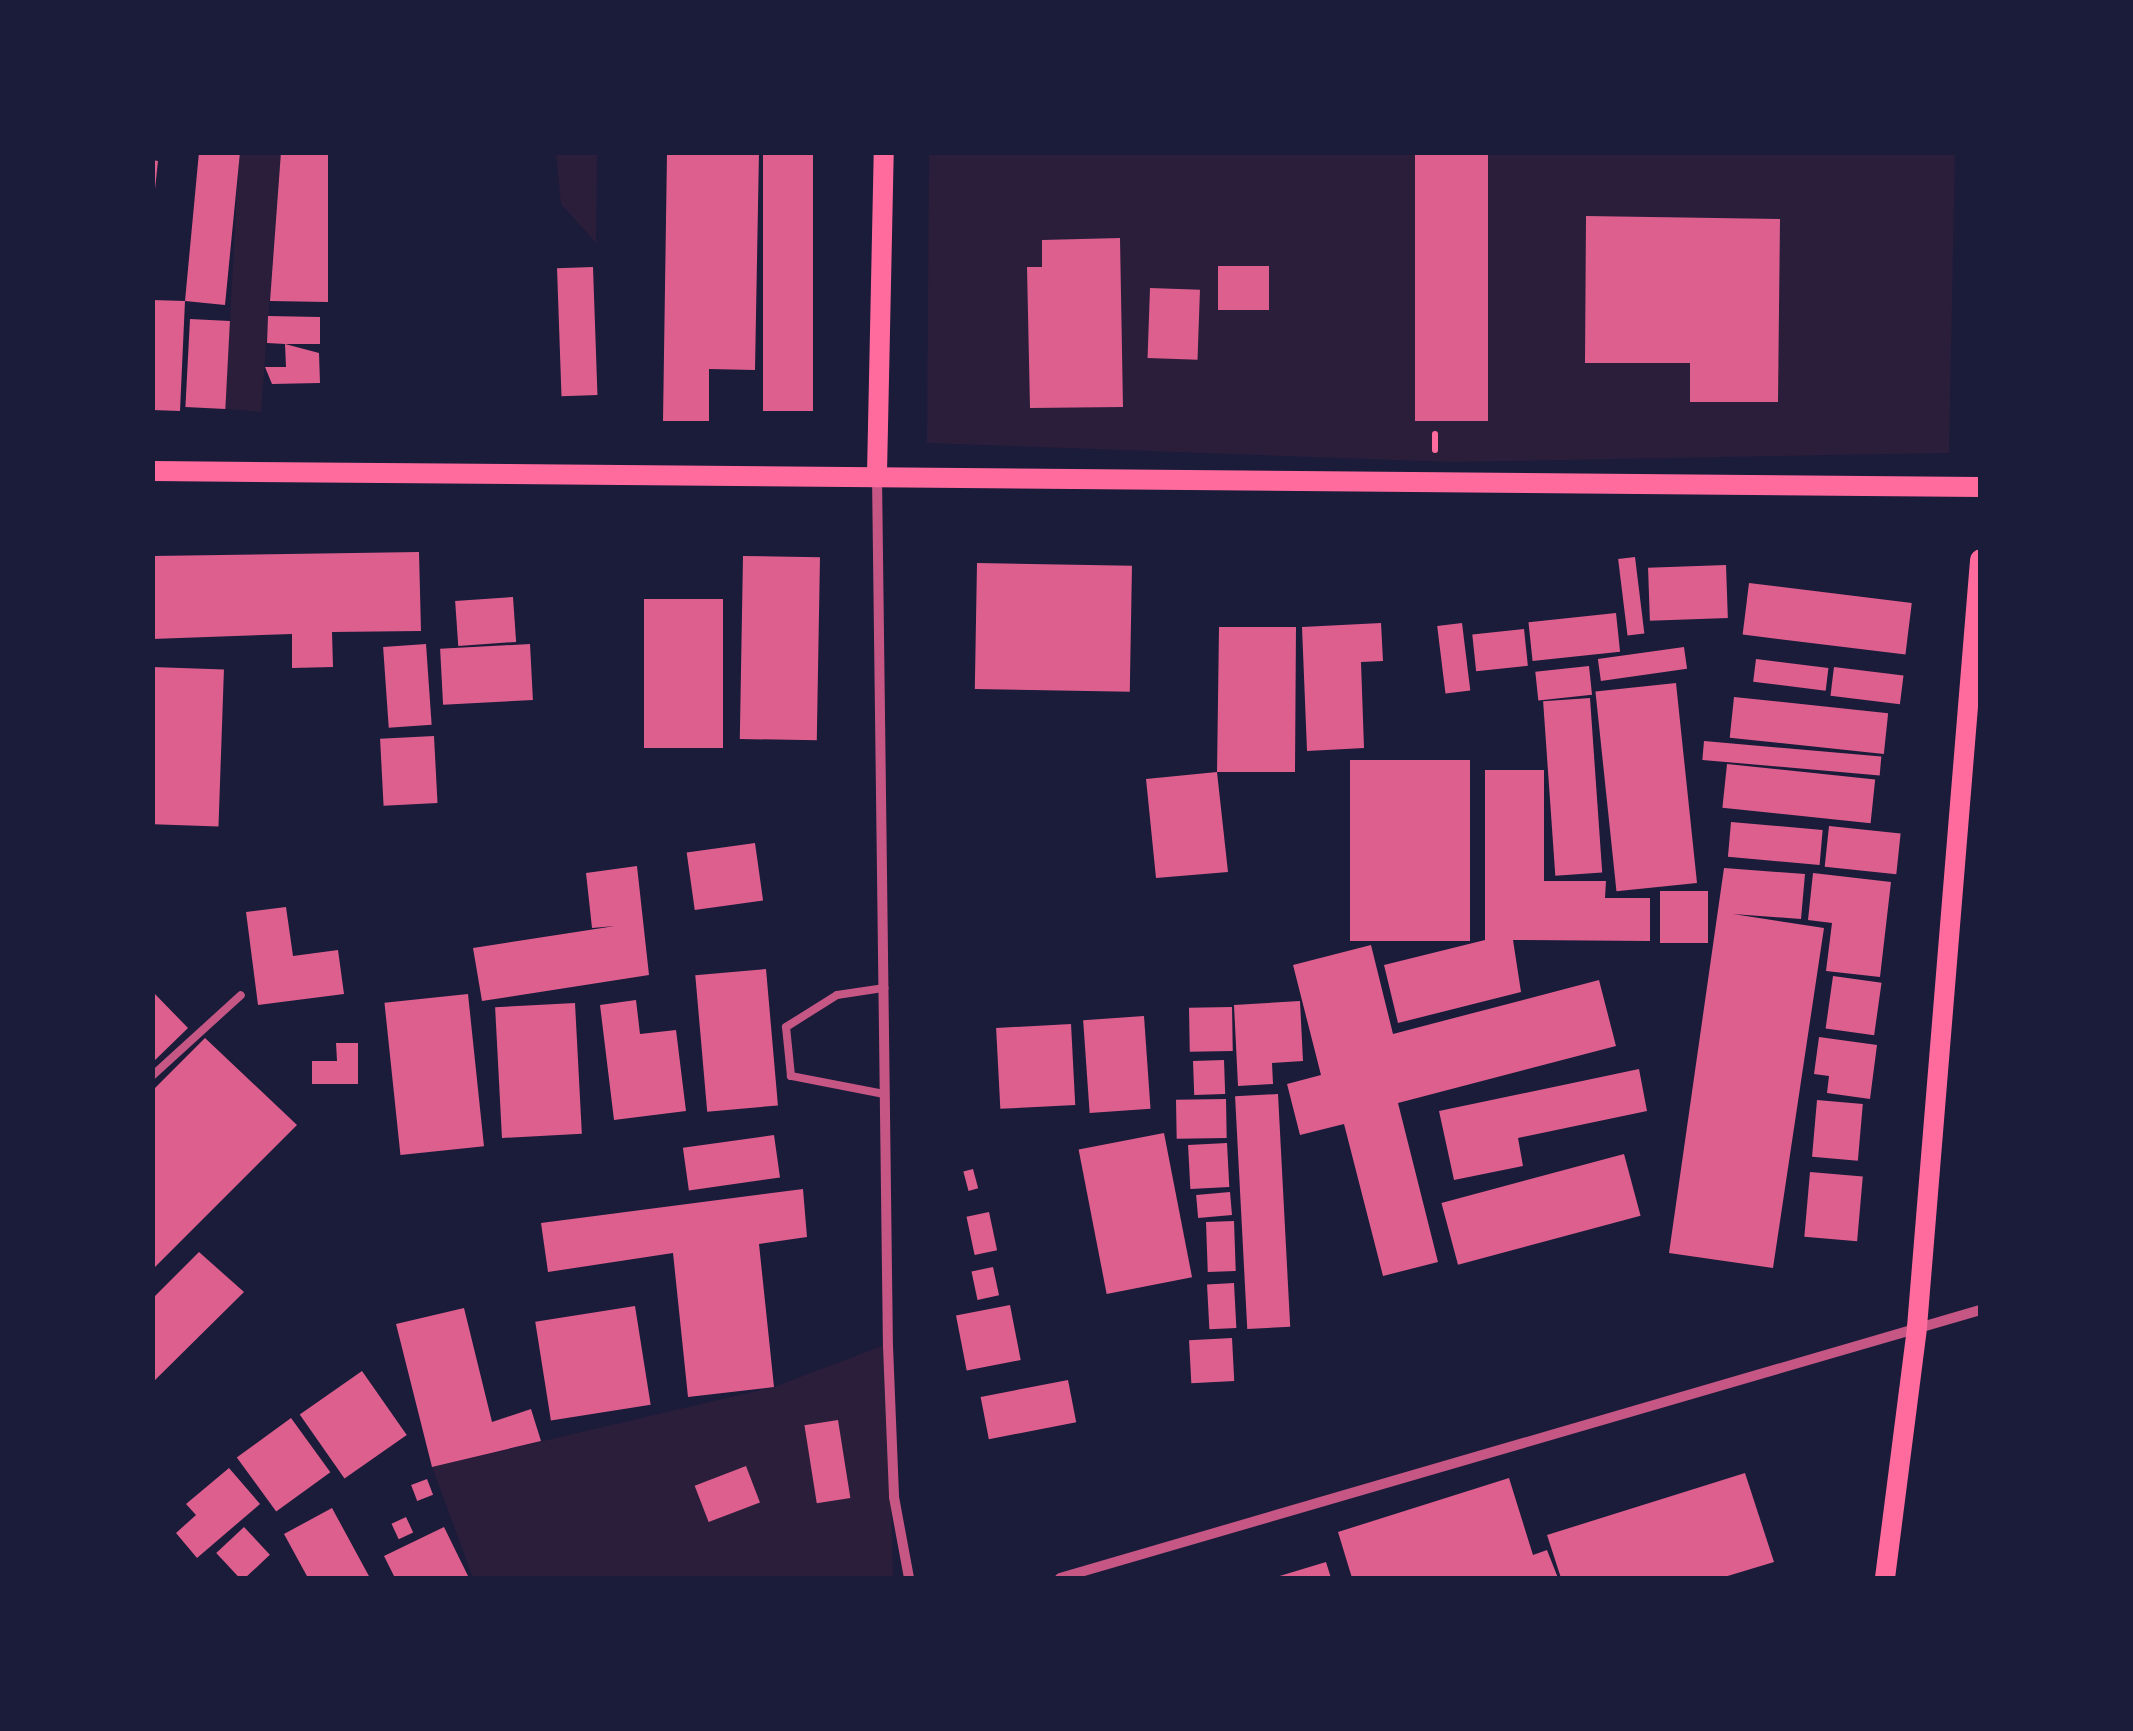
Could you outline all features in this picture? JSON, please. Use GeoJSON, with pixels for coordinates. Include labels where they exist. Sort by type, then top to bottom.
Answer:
{"type":"FeatureCollection","features":[{"type":"Feature","properties":{"kind":"main road"},"geometry":{"type":"LineString","coordinates":[[877,474],[884,152]]}},
{"type":"Feature","properties":{"kind":"main road"},"geometry":{"type":"LineString","coordinates":[[152,471],[877,474],[1980,487]]}},
{"type":"Feature","properties":{"kind":"main road"},"geometry":{"type":"LineString","coordinates":[[1885,1578],[1917,1328],[1980,560]]}},
{"type":"Feature","properties":{"kind":"street"},"geometry":{"type":"LineString","coordinates":[[877,474],[884,1094],[894,1497],[909,1578]]}},
{"type":"Feature","properties":{"kind":"street"},"geometry":{"type":"LineString","coordinates":[[1060,1578],[1980,1310]]}},
{"type":"Feature","properties":{"kind":"lane"},"geometry":{"type":"LineString","coordinates":[[884,988],[837,995],[786,1027],[791,1076],[884,1094]]}},
{"type":"Feature","properties":{"kind":"lane"},"geometry":{"type":"LineString","coordinates":[[152,1076],[241,995]]}},
{"type":"Feature","properties":{"kind":"shaded area"},"geometry":{"type":"Polygon","coordinates":[[[239,153],[281,153],[261,412],[225,409],[239,153]]]}},
{"type":"Feature","properties":{"kind":"shaded area"},"geometry":{"type":"Polygon","coordinates":[[[556,153],[597,153],[596,243],[561,204],[556,153]]]}},
{"type":"Feature","properties":{"kind":"shaded area"},"geometry":{"type":"Polygon","coordinates":[[[929,153],[1955,153],[1949,453],[1451,462],[927,443],[929,153]]]}},
{"type":"Feature","properties":{"kind":"shaded area"},"geometry":{"type":"Polygon","coordinates":[[[887,1344],[893,1578],[473,1578],[432,1467],[774,1387],[887,1344]]]}},
{"type":"Feature","properties":{"kind":"building"},"geometry":{"type":"Polygon","coordinates":[[[199,152],[240,152],[225,305],[185,301],[199,152]]]}},
{"type":"Feature","properties":{"kind":"building"},"geometry":{"type":"Polygon","coordinates":[[[281,152],[328,152],[328,302],[270,301],[281,152]]]}},
{"type":"Feature","properties":{"kind":"building"},"geometry":{"type":"Polygon","coordinates":[[[667,152],[759,152],[755,370],[709,369],[709,421],[663,421],[667,152]]]}},
{"type":"Feature","properties":{"kind":"building"},"geometry":{"type":"Polygon","coordinates":[[[763,152],[813,152],[813,411],[763,411],[763,152]]]}},
{"type":"Feature","properties":{"kind":"building"},"geometry":{"type":"Polygon","coordinates":[[[1415,152],[1488,152],[1488,421],[1415,421],[1415,152]]]}},
{"type":"Feature","properties":{"kind":"building"},"geometry":{"type":"Polygon","coordinates":[[[152,160],[158,161],[155,189],[152,189],[152,160]]]}},
{"type":"Feature","properties":{"kind":"building"},"geometry":{"type":"Polygon","coordinates":[[[1586,216],[1780,219],[1778,402],[1690,402],[1690,363],[1585,363],[1586,216]]]}},
{"type":"Feature","properties":{"kind":"building"},"geometry":{"type":"Polygon","coordinates":[[[1120,238],[1123,407],[1030,408],[1027,267],[1042,267],[1042,240],[1120,238]]]}},
{"type":"Feature","properties":{"kind":"building"},"geometry":{"type":"Polygon","coordinates":[[[1218,266],[1269,266],[1269,310],[1218,310],[1218,266]]]}},
{"type":"Feature","properties":{"kind":"building"},"geometry":{"type":"Polygon","coordinates":[[[593,267],[597,395],[561,396],[557,268],[593,267]]]}},
{"type":"Feature","properties":{"kind":"building"},"geometry":{"type":"Polygon","coordinates":[[[1150,288],[1200,290],[1198,360],[1148,358],[1150,288]]]}},
{"type":"Feature","properties":{"kind":"building"},"geometry":{"type":"Polygon","coordinates":[[[152,300],[185,301],[180,411],[152,410],[152,300]]]}},
{"type":"Feature","properties":{"kind":"building"},"geometry":{"type":"Polygon","coordinates":[[[268,316],[320,317],[320,344],[267,343],[268,316]]]}},
{"type":"Feature","properties":{"kind":"building"},"geometry":{"type":"Polygon","coordinates":[[[190,319],[230,321],[225,409],[185,407],[190,319]]]}},
{"type":"Feature","properties":{"kind":"building"},"geometry":{"type":"Polygon","coordinates":[[[285,344],[319,353],[320,383],[272,384],[265,367],[286,367],[285,344]]]}},
{"type":"Feature","properties":{"kind":"building"},"geometry":{"type":"Polygon","coordinates":[[[419,552],[421,631],[332,632],[333,667],[292,668],[292,634],[152,639],[152,556],[419,552]]]}},
{"type":"Feature","properties":{"kind":"building"},"geometry":{"type":"Polygon","coordinates":[[[743,556],[820,557],[817,740],[740,739],[743,556]]]}},
{"type":"Feature","properties":{"kind":"building"},"geometry":{"type":"Polygon","coordinates":[[[1635,557],[1644,633],[1628,635],[1618,559],[1635,557]]]}},
{"type":"Feature","properties":{"kind":"building"},"geometry":{"type":"Polygon","coordinates":[[[977,563],[1132,566],[1130,692],[975,689],[977,563]]]}},
{"type":"Feature","properties":{"kind":"building"},"geometry":{"type":"Polygon","coordinates":[[[1726,565],[1728,618],[1650,621],[1648,568],[1726,565]]]}},
{"type":"Feature","properties":{"kind":"building"},"geometry":{"type":"Polygon","coordinates":[[[1749,583],[1912,603],[1905,655],[1743,635],[1749,583]]]}},
{"type":"Feature","properties":{"kind":"building"},"geometry":{"type":"Polygon","coordinates":[[[513,597],[516,642],[458,646],[455,601],[513,597]]]}},
{"type":"Feature","properties":{"kind":"building"},"geometry":{"type":"Polygon","coordinates":[[[644,599],[723,599],[723,748],[644,748],[644,599]]]}},
{"type":"Feature","properties":{"kind":"building"},"geometry":{"type":"Polygon","coordinates":[[[1616,613],[1620,652],[1533,661],[1528,622],[1616,613]]]}},
{"type":"Feature","properties":{"kind":"building"},"geometry":{"type":"Polygon","coordinates":[[[1381,623],[1383,661],[1361,662],[1364,748],[1307,751],[1302,627],[1381,623]]]}},
{"type":"Feature","properties":{"kind":"building"},"geometry":{"type":"Polygon","coordinates":[[[1462,623],[1470,690],[1445,694],[1437,626],[1462,623]]]}},
{"type":"Feature","properties":{"kind":"building"},"geometry":{"type":"Polygon","coordinates":[[[1219,627],[1296,627],[1295,772],[1217,772],[1219,627]]]}},
{"type":"Feature","properties":{"kind":"building"},"geometry":{"type":"Polygon","coordinates":[[[1524,629],[1528,666],[1476,671],[1472,634],[1524,629]]]}},
{"type":"Feature","properties":{"kind":"building"},"geometry":{"type":"Polygon","coordinates":[[[426,644],[432,725],[389,728],[383,647],[426,644]]]}},
{"type":"Feature","properties":{"kind":"building"},"geometry":{"type":"Polygon","coordinates":[[[530,644],[533,700],[443,705],[440,649],[530,644]]]}},
{"type":"Feature","properties":{"kind":"building"},"geometry":{"type":"Polygon","coordinates":[[[1684,647],[1687,669],[1601,681],[1598,659],[1684,647]]]}},
{"type":"Feature","properties":{"kind":"building"},"geometry":{"type":"Polygon","coordinates":[[[1756,659],[1828,668],[1826,691],[1753,682],[1756,659]]]}},
{"type":"Feature","properties":{"kind":"building"},"geometry":{"type":"Polygon","coordinates":[[[1589,666],[1592,695],[1538,700],[1535,672],[1589,666]]]}},
{"type":"Feature","properties":{"kind":"building"},"geometry":{"type":"Polygon","coordinates":[[[152,667],[224,670],[218,826],[152,824],[152,667]]]}},
{"type":"Feature","properties":{"kind":"building"},"geometry":{"type":"Polygon","coordinates":[[[1834,667],[1903,676],[1900,704],[1830,696],[1834,667]]]}},
{"type":"Feature","properties":{"kind":"building"},"geometry":{"type":"Polygon","coordinates":[[[1676,683],[1697,883],[1616,891],[1595,691],[1676,683]]]}},
{"type":"Feature","properties":{"kind":"building"},"geometry":{"type":"Polygon","coordinates":[[[1734,697],[1888,713],[1884,754],[1730,738],[1734,697]]]}},
{"type":"Feature","properties":{"kind":"building"},"geometry":{"type":"Polygon","coordinates":[[[1590,698],[1602,873],[1555,876],[1543,701],[1590,698]]]}},
{"type":"Feature","properties":{"kind":"building"},"geometry":{"type":"Polygon","coordinates":[[[434,736],[438,803],[384,806],[380,739],[434,736]]]}},
{"type":"Feature","properties":{"kind":"building"},"geometry":{"type":"Polygon","coordinates":[[[1704,741],[1881,757],[1880,775],[1702,760],[1704,741]]]}},
{"type":"Feature","properties":{"kind":"building"},"geometry":{"type":"Polygon","coordinates":[[[1350,760],[1470,760],[1470,941],[1350,941],[1350,760]]]}},
{"type":"Feature","properties":{"kind":"building"},"geometry":{"type":"Polygon","coordinates":[[[1727,764],[1875,780],[1871,823],[1722,808],[1727,764]]]}},
{"type":"Feature","properties":{"kind":"building"},"geometry":{"type":"Polygon","coordinates":[[[1485,770],[1544,770],[1544,881],[1606,881],[1605,898],[1650,898],[1650,941],[1513,940],[1521,992],[1398,1023],[1384,965],[1485,940],[1485,770]]]}},
{"type":"Feature","properties":{"kind":"building"},"geometry":{"type":"Polygon","coordinates":[[[1217,772],[1228,872],[1156,878],[1146,779],[1217,772]]]}},
{"type":"Feature","properties":{"kind":"building"},"geometry":{"type":"Polygon","coordinates":[[[1731,822],[1823,830],[1820,865],[1728,857],[1731,822]]]}},
{"type":"Feature","properties":{"kind":"building"},"geometry":{"type":"Polygon","coordinates":[[[1829,826],[1901,834],[1896,874],[1825,867],[1829,826]]]}},
{"type":"Feature","properties":{"kind":"building"},"geometry":{"type":"Polygon","coordinates":[[[755,843],[763,900],[695,910],[687,853],[755,843]]]}},
{"type":"Feature","properties":{"kind":"building"},"geometry":{"type":"Polygon","coordinates":[[[637,866],[649,975],[482,1001],[473,948],[615,926],[592,928],[586,873],[637,866]]]}},
{"type":"Feature","properties":{"kind":"building"},"geometry":{"type":"Polygon","coordinates":[[[1724,868],[1805,874],[1801,919],[1733,914],[1824,928],[1773,1268],[1669,1253],[1724,868]]]}},
{"type":"Feature","properties":{"kind":"building"},"geometry":{"type":"Polygon","coordinates":[[[1813,873],[1891,882],[1880,977],[1826,971],[1832,923],[1808,920],[1813,873]]]}},
{"type":"Feature","properties":{"kind":"building"},"geometry":{"type":"Polygon","coordinates":[[[1660,891],[1708,891],[1708,943],[1660,943],[1660,891]]]}},
{"type":"Feature","properties":{"kind":"building"},"geometry":{"type":"Polygon","coordinates":[[[286,907],[293,956],[338,950],[344,994],[258,1005],[246,912],[286,907]]]}},
{"type":"Feature","properties":{"kind":"building"},"geometry":{"type":"Polygon","coordinates":[[[1371,945],[1393,1034],[1599,980],[1616,1046],[1398,1103],[1438,1262],[1383,1276],[1344,1124],[1300,1135],[1287,1084],[1321,1075],[1293,965],[1371,945]]]}},
{"type":"Feature","properties":{"kind":"building"},"geometry":{"type":"Polygon","coordinates":[[[766,969],[778,1105],[707,1112],[695,975],[766,969]]]}},
{"type":"Feature","properties":{"kind":"building"},"geometry":{"type":"Polygon","coordinates":[[[1833,976],[1882,983],[1874,1035],[1826,1028],[1833,976]]]}},
{"type":"Feature","properties":{"kind":"building"},"geometry":{"type":"Polygon","coordinates":[[[152,991],[188,1028],[152,1063],[152,991]]]}},
{"type":"Feature","properties":{"kind":"building"},"geometry":{"type":"Polygon","coordinates":[[[468,994],[484,1146],[400,1155],[384,1003],[468,994]]]}},
{"type":"Feature","properties":{"kind":"building"},"geometry":{"type":"Polygon","coordinates":[[[636,1000],[640,1034],[676,1030],[686,1111],[614,1120],[600,1005],[636,1000]]]}},
{"type":"Feature","properties":{"kind":"building"},"geometry":{"type":"Polygon","coordinates":[[[1300,1001],[1303,1061],[1272,1063],[1273,1084],[1238,1086],[1234,1005],[1300,1001]]]}},
{"type":"Feature","properties":{"kind":"building"},"geometry":{"type":"Polygon","coordinates":[[[575,1003],[582,1134],[502,1138],[495,1007],[575,1003]]]}},
{"type":"Feature","properties":{"kind":"building"},"geometry":{"type":"Polygon","coordinates":[[[1232,1007],[1233,1051],[1190,1052],[1189,1008],[1232,1007]]]}},
{"type":"Feature","properties":{"kind":"building"},"geometry":{"type":"Polygon","coordinates":[[[1144,1016],[1150,1109],[1090,1113],[1083,1020],[1144,1016]]]}},
{"type":"Feature","properties":{"kind":"building"},"geometry":{"type":"Polygon","coordinates":[[[1071,1024],[1075,1105],[1000,1109],[996,1028],[1071,1024]]]}},
{"type":"Feature","properties":{"kind":"building"},"geometry":{"type":"Polygon","coordinates":[[[1819,1037],[1877,1045],[1870,1099],[1827,1093],[1829,1076],[1814,1074],[1819,1037]]]}},
{"type":"Feature","properties":{"kind":"building"},"geometry":{"type":"Polygon","coordinates":[[[205,1038],[297,1125],[152,1270],[152,1091],[205,1038]]]}},
{"type":"Feature","properties":{"kind":"building"},"geometry":{"type":"Polygon","coordinates":[[[336,1043],[358,1043],[358,1084],[312,1084],[312,1061],[337,1061],[336,1043]]]}},
{"type":"Feature","properties":{"kind":"building"},"geometry":{"type":"Polygon","coordinates":[[[1224,1060],[1225,1094],[1194,1095],[1193,1061],[1224,1060]]]}},
{"type":"Feature","properties":{"kind":"building"},"geometry":{"type":"Polygon","coordinates":[[[1639,1069],[1647,1111],[1518,1138],[1523,1166],[1454,1180],[1439,1111],[1639,1069]]]}},
{"type":"Feature","properties":{"kind":"building"},"geometry":{"type":"Polygon","coordinates":[[[1278,1094],[1290,1327],[1247,1329],[1235,1096],[1278,1094]]]}},
{"type":"Feature","properties":{"kind":"building"},"geometry":{"type":"Polygon","coordinates":[[[1226,1099],[1227,1138],[1177,1139],[1176,1100],[1226,1099]]]}},
{"type":"Feature","properties":{"kind":"building"},"geometry":{"type":"Polygon","coordinates":[[[1817,1100],[1863,1104],[1858,1161],[1812,1157],[1817,1100]]]}},
{"type":"Feature","properties":{"kind":"building"},"geometry":{"type":"Polygon","coordinates":[[[1164,1133],[1192,1277],[1107,1294],[1079,1150],[1164,1133]]]}},
{"type":"Feature","properties":{"kind":"building"},"geometry":{"type":"Polygon","coordinates":[[[774,1135],[780,1178],[689,1190],[683,1148],[774,1135]]]}},
{"type":"Feature","properties":{"kind":"building"},"geometry":{"type":"Polygon","coordinates":[[[1227,1143],[1229,1187],[1190,1189],[1188,1145],[1227,1143]]]}},
{"type":"Feature","properties":{"kind":"building"},"geometry":{"type":"Polygon","coordinates":[[[1624,1154],[1641,1216],[1458,1265],[1441,1203],[1624,1154]]]}},
{"type":"Feature","properties":{"kind":"building"},"geometry":{"type":"Polygon","coordinates":[[[973,1169],[978,1188],[969,1191],[963,1172],[973,1169]]]}},
{"type":"Feature","properties":{"kind":"building"},"geometry":{"type":"Polygon","coordinates":[[[1810,1172],[1863,1177],[1857,1241],[1804,1237],[1810,1172]]]}},
{"type":"Feature","properties":{"kind":"building"},"geometry":{"type":"Polygon","coordinates":[[[803,1189],[807,1237],[759,1244],[774,1387],[688,1397],[673,1253],[548,1272],[541,1223],[803,1189]]]}},
{"type":"Feature","properties":{"kind":"building"},"geometry":{"type":"Polygon","coordinates":[[[1230,1192],[1232,1215],[1198,1218],[1196,1195],[1230,1192]]]}},
{"type":"Feature","properties":{"kind":"building"},"geometry":{"type":"Polygon","coordinates":[[[989,1212],[997,1250],[975,1255],[967,1217],[989,1212]]]}},
{"type":"Feature","properties":{"kind":"building"},"geometry":{"type":"Polygon","coordinates":[[[1234,1221],[1236,1271],[1208,1272],[1206,1222],[1234,1221]]]}},
{"type":"Feature","properties":{"kind":"building"},"geometry":{"type":"Polygon","coordinates":[[[199,1252],[244,1292],[152,1383],[152,1299],[199,1252]]]}},
{"type":"Feature","properties":{"kind":"building"},"geometry":{"type":"Polygon","coordinates":[[[993,1267],[999,1295],[978,1300],[971,1272],[993,1267]]]}},
{"type":"Feature","properties":{"kind":"building"},"geometry":{"type":"Polygon","coordinates":[[[1234,1283],[1236,1328],[1209,1329],[1207,1284],[1234,1283]]]}},
{"type":"Feature","properties":{"kind":"building"},"geometry":{"type":"Polygon","coordinates":[[[1010,1305],[1021,1360],[967,1370],[956,1315],[1010,1305]]]}},
{"type":"Feature","properties":{"kind":"building"},"geometry":{"type":"Polygon","coordinates":[[[635,1306],[651,1405],[551,1421],[535,1322],[635,1306]]]}},
{"type":"Feature","properties":{"kind":"building"},"geometry":{"type":"Polygon","coordinates":[[[464,1308],[492,1422],[531,1409],[541,1441],[432,1467],[396,1324],[464,1308]]]}},
{"type":"Feature","properties":{"kind":"building"},"geometry":{"type":"Polygon","coordinates":[[[1232,1338],[1234,1381],[1191,1383],[1189,1340],[1232,1338]]]}},
{"type":"Feature","properties":{"kind":"building"},"geometry":{"type":"Polygon","coordinates":[[[362,1371],[407,1435],[344,1478],[300,1415],[362,1371]]]}},
{"type":"Feature","properties":{"kind":"building"},"geometry":{"type":"Polygon","coordinates":[[[1068,1380],[1076,1422],[989,1439],[981,1397],[1068,1380]]]}},
{"type":"Feature","properties":{"kind":"building"},"geometry":{"type":"Polygon","coordinates":[[[291,1418],[330,1472],[276,1512],[237,1457],[291,1418]]]}},
{"type":"Feature","properties":{"kind":"building"},"geometry":{"type":"Polygon","coordinates":[[[838,1420],[850,1498],[817,1503],[804,1425],[838,1420]]]}},
{"type":"Feature","properties":{"kind":"building"},"geometry":{"type":"Polygon","coordinates":[[[746,1466],[760,1502],[709,1522],[695,1486],[746,1466]]]}},
{"type":"Feature","properties":{"kind":"building"},"geometry":{"type":"Polygon","coordinates":[[[229,1468],[260,1504],[197,1558],[176,1533],[196,1515],[186,1504],[229,1468]]]}},
{"type":"Feature","properties":{"kind":"building"},"geometry":{"type":"Polygon","coordinates":[[[1745,1473],[1774,1562],[1721,1578],[1561,1578],[1547,1535],[1745,1473]]]}},
{"type":"Feature","properties":{"kind":"building"},"geometry":{"type":"Polygon","coordinates":[[[1509,1478],[1533,1555],[1547,1550],[1558,1578],[1352,1578],[1338,1532],[1509,1478]]]}},
{"type":"Feature","properties":{"kind":"building"},"geometry":{"type":"Polygon","coordinates":[[[427,1479],[433,1495],[417,1501],[411,1485],[427,1479]]]}},
{"type":"Feature","properties":{"kind":"building"},"geometry":{"type":"Polygon","coordinates":[[[332,1508],[370,1578],[308,1578],[284,1534],[332,1508]]]}},
{"type":"Feature","properties":{"kind":"building"},"geometry":{"type":"Polygon","coordinates":[[[406,1517],[413,1532],[399,1539],[391,1524],[406,1517]]]}},
{"type":"Feature","properties":{"kind":"building"},"geometry":{"type":"Polygon","coordinates":[[[244,1527],[270,1555],[245,1578],[240,1578],[216,1553],[244,1527]]]}},
{"type":"Feature","properties":{"kind":"building"},"geometry":{"type":"Polygon","coordinates":[[[444,1527],[469,1578],[395,1578],[384,1556],[444,1527]]]}},
{"type":"Feature","properties":{"kind":"building"},"geometry":{"type":"Polygon","coordinates":[[[1326,1562],[1331,1578],[1273,1578],[1326,1562]]]}}]}
